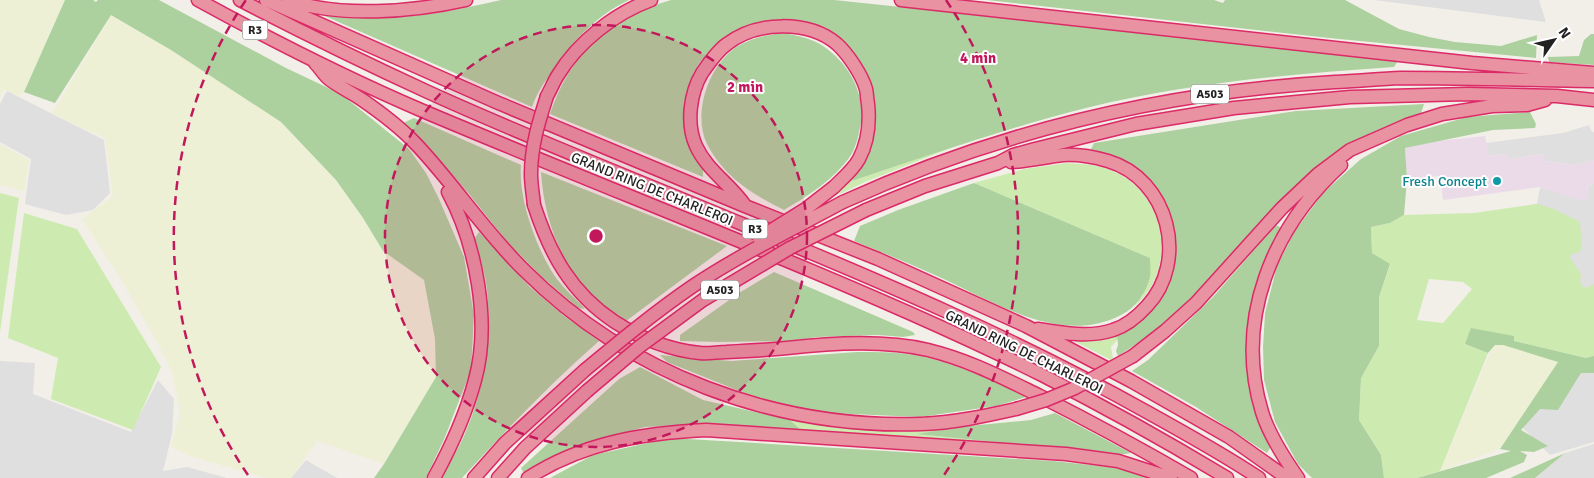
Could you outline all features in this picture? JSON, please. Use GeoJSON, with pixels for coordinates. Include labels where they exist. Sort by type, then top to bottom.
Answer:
{"type":"FeatureCollection","features":[{"type":"Feature","properties":{"kind":"highway","name":"GRAND RING DE CHARLEROI"},"geometry":{"type":"LineString","coordinates":[[198,0],[312,59],[420,110],[818,274],[1041,374],[1108,409],[1227,478]]}},
{"type":"Feature","properties":{"kind":"highway","name":"GRAND RING DE CHARLEROI"},"geometry":{"type":"LineString","coordinates":[[240,0],[429,93],[825,258],[977,325],[1049,359],[1120,397],[1187,434],[1259,478]]}},
{"type":"Feature","properties":{"kind":"highway"},"geometry":{"type":"LineString","coordinates":[[266,0],[496,102],[878,259],[1026,326],[1131,381],[1221,432],[1287,478]]}},
{"type":"Feature","properties":{"kind":"highway"},"geometry":{"type":"LineString","coordinates":[[288,0],[299,4],[354,11],[413,9],[466,0]]}},
{"type":"Feature","properties":{"kind":"highway"},"geometry":{"type":"LineString","coordinates":[[651,0],[624,12],[603,26],[584,43],[558,74],[547,96],[533,147],[531,175],[534,205],[542,230],[566,276],[602,314],[641,337],[667,346],[700,353],[843,344],[889,345],[957,358],[982,368],[1090,421],[1191,478]]}},
{"type":"Feature","properties":{"kind":"highway"},"geometry":{"type":"LineString","coordinates":[[902,0],[1472,63],[1594,72]]}},
{"type":"Feature","properties":{"kind":"highway"},"geometry":{"type":"LineString","coordinates":[[745,255],[752,243],[807,208],[834,188],[858,160],[867,138],[869,116],[866,88],[854,64],[837,44],[812,31],[787,26],[763,28],[744,34],[726,44],[708,64],[697,81],[691,108],[690,126],[695,145],[707,165],[737,194],[746,206]]}},
{"type":"Feature","properties":{"kind":"highway"},"geometry":{"type":"LineString","coordinates":[[312,59],[328,78],[386,116],[415,143],[494,239],[524,271],[561,304],[625,348],[670,374],[754,405],[805,416],[852,422],[923,424],[972,418],[1016,409],[1046,400],[1075,388],[1133,356],[1165,331],[1196,303],[1282,208],[1318,174],[1350,150],[1407,125],[1442,114],[1492,106],[1527,105],[1557,96]]}},
{"type":"Feature","properties":{"kind":"highway","name":"A503"},"geometry":{"type":"LineString","coordinates":[[474,478],[505,443],[584,370],[686,292],[745,255],[843,202],[909,173],[985,146],[1072,121],[1160,102],[1279,86],[1400,78],[1594,81]]}},
{"type":"Feature","properties":{"kind":"highway","name":"A503"},"geometry":{"type":"LineString","coordinates":[[498,478],[525,448],[587,391],[639,347],[703,300],[790,248],[866,210],[925,186],[998,163],[1014,155],[1136,124],[1234,108],[1350,97],[1468,94],[1557,96],[1594,100]]}},
{"type":"Feature","properties":{"kind":"highway"},"geometry":{"type":"LineString","coordinates":[[1298,478],[1274,439],[1262,413],[1256,390],[1252,367],[1257,309],[1263,282],[1270,263],[1287,229],[1307,200],[1323,182],[1366,144]]}},
{"type":"Feature","properties":{"kind":"highway"},"geometry":{"type":"LineString","coordinates":[[998,163],[1020,162],[1065,155],[1092,157],[1110,162],[1126,170],[1147,186],[1159,204],[1168,230],[1170,256],[1162,287],[1154,300],[1129,322],[1112,330],[1085,334],[1058,332],[1026,326]]}},
{"type":"Feature","properties":{"kind":"highway"},"geometry":{"type":"LineString","coordinates":[[434,165],[453,202],[466,234],[476,267],[481,335],[476,378],[462,422],[434,478]]}},
{"type":"Feature","properties":{"kind":"highway"},"geometry":{"type":"LineString","coordinates":[[528,478],[560,460],[607,443],[668,432],[706,430],[1066,454],[1118,462],[1171,478]]}},
{"type":"Feature","properties":{"kind":"shaded area"},"geometry":{"type":"Polygon","coordinates":[[[1374,0],[1539,0],[1546,22],[1374,0]]]}},
{"type":"Feature","properties":{"kind":"shaded area"},"geometry":{"type":"Polygon","coordinates":[[[7,91],[104,140],[110,193],[93,210],[66,215],[25,204],[31,159],[0,142],[0,104],[7,91]]]}},
{"type":"Feature","properties":{"kind":"shaded area"},"geometry":{"type":"Polygon","coordinates":[[[1589,125],[1592,132],[1594,132],[1594,160],[1578,165],[1545,161],[1543,154],[1508,159],[1507,154],[1488,156],[1486,143],[1563,133],[1589,125]]]}},
{"type":"Feature","properties":{"kind":"shaded area"},"geometry":{"type":"Polygon","coordinates":[[[1485,136],[1489,156],[1507,154],[1508,159],[1544,154],[1545,161],[1578,165],[1594,160],[1594,184],[1588,185],[1586,202],[1540,187],[1443,200],[1440,176],[1407,179],[1405,148],[1438,141],[1485,136]]]}},
{"type":"Feature","properties":{"kind":"shaded area"},"geometry":{"type":"Polygon","coordinates":[[[1594,184],[1594,348],[1529,205],[1537,204],[1540,187],[1586,201],[1588,185],[1594,184]]]}},
{"type":"Feature","properties":{"kind":"shaded area"},"geometry":{"type":"Polygon","coordinates":[[[1594,352],[1594,442],[1550,455],[1517,422],[1594,352]]]}},
{"type":"Feature","properties":{"kind":"shaded area"},"geometry":{"type":"Polygon","coordinates":[[[0,361],[35,363],[33,394],[131,432],[158,380],[174,399],[172,434],[163,471],[187,467],[227,478],[0,478],[0,361]]]}},
{"type":"Feature","properties":{"kind":"shaded area"},"geometry":{"type":"Polygon","coordinates":[[[1594,444],[1594,478],[1535,478],[1565,453],[1594,444]]]}},
{"type":"Feature","properties":{"kind":"shaded area"},"geometry":{"type":"Polygon","coordinates":[[[306,460],[337,478],[291,478],[306,460]]]}},
{"type":"Feature","properties":{"kind":"green space"},"geometry":{"type":"Polygon","coordinates":[[[0,0],[65,0],[24,92],[19,96],[4,89],[0,96],[0,0]]]}},
{"type":"Feature","properties":{"kind":"green space"},"geometry":{"type":"Polygon","coordinates":[[[65,0],[93,0],[96,2],[98,0],[159,0],[286,68],[341,94],[409,149],[426,173],[464,257],[474,315],[471,370],[445,437],[426,478],[374,478],[436,377],[435,339],[424,280],[383,251],[363,218],[336,180],[281,122],[171,50],[111,15],[55,103],[24,92],[65,0]]]}},
{"type":"Feature","properties":{"kind":"green space"},"geometry":{"type":"Polygon","coordinates":[[[501,0],[629,0],[605,14],[585,31],[545,81],[532,107],[318,13],[371,17],[410,16],[456,10],[501,0]]]}},
{"type":"Feature","properties":{"kind":"green space"},"geometry":{"type":"Polygon","coordinates":[[[671,0],[834,0],[1399,59],[1394,67],[1239,81],[1124,99],[1027,124],[852,181],[866,155],[875,127],[875,102],[863,66],[854,55],[808,24],[788,20],[758,23],[740,29],[722,39],[700,62],[687,91],[685,110],[703,168],[703,177],[550,114],[570,70],[593,44],[618,22],[645,8],[671,0]]]}},
{"type":"Feature","properties":{"kind":"green space"},"geometry":{"type":"Polygon","coordinates":[[[987,0],[1214,0],[1223,3],[1225,0],[1345,0],[1399,29],[1455,42],[1501,46],[1537,35],[1536,58],[1329,38],[987,0]]]}},
{"type":"Feature","properties":{"kind":"green space"},"geometry":{"type":"Polygon","coordinates":[[[111,15],[171,50],[281,122],[336,180],[363,218],[383,251],[424,280],[435,339],[436,377],[384,464],[317,441],[291,478],[267,478],[189,456],[171,446],[179,418],[179,406],[172,372],[156,340],[117,273],[82,219],[113,196],[105,138],[52,114],[111,15]]]}},
{"type":"Feature","properties":{"kind":"green space"},"geometry":{"type":"Polygon","coordinates":[[[782,33],[814,41],[837,58],[857,87],[861,110],[861,122],[856,143],[845,164],[820,186],[784,210],[750,191],[730,175],[714,156],[707,144],[701,118],[706,90],[711,77],[728,54],[738,46],[749,41],[782,33]]]}},
{"type":"Feature","properties":{"kind":"green space"},"geometry":{"type":"Polygon","coordinates":[[[1591,34],[1594,34],[1594,65],[1549,62],[1548,57],[1579,56],[1584,40],[1591,34]]]}},
{"type":"Feature","properties":{"kind":"green space"},"geometry":{"type":"Polygon","coordinates":[[[1424,104],[1421,113],[1364,137],[1324,161],[1277,204],[1213,276],[1172,318],[1118,356],[1116,351],[1118,345],[1117,334],[1150,312],[1158,303],[1170,278],[1175,258],[1176,242],[1169,213],[1163,200],[1095,153],[1091,149],[1094,143],[1296,111],[1424,104]]]}},
{"type":"Feature","properties":{"kind":"green space"},"geometry":{"type":"Polygon","coordinates":[[[1530,112],[1536,124],[1535,128],[1493,130],[1405,148],[1407,179],[1404,215],[1390,223],[1371,227],[1372,253],[1390,264],[1379,297],[1379,346],[1361,378],[1359,420],[1381,455],[1384,478],[1312,478],[1298,464],[1275,422],[1264,380],[1265,313],[1277,266],[1295,231],[1323,193],[1361,159],[1401,136],[1467,117],[1530,112]]]}},
{"type":"Feature","properties":{"kind":"green space"},"geometry":{"type":"Polygon","coordinates":[[[414,118],[521,165],[522,192],[525,207],[541,251],[557,279],[585,309],[578,308],[542,277],[508,243],[427,145],[403,123],[414,118]]]}},
{"type":"Feature","properties":{"kind":"green space"},"geometry":{"type":"Polygon","coordinates":[[[963,143],[865,182],[840,194],[838,190],[859,167],[852,181],[963,143]]]}},
{"type":"Feature","properties":{"kind":"green space"},"geometry":{"type":"Polygon","coordinates":[[[0,144],[29,160],[24,191],[0,185],[0,144]]]}},
{"type":"Feature","properties":{"kind":"green space"},"geometry":{"type":"Polygon","coordinates":[[[1067,163],[1100,167],[1119,174],[1135,186],[1148,201],[1157,218],[1161,237],[1161,256],[1157,275],[1148,292],[1134,307],[1143,295],[1150,258],[974,183],[1024,169],[1067,163]]]}},
{"type":"Feature","properties":{"kind":"green space"},"geometry":{"type":"Polygon","coordinates":[[[541,172],[727,246],[626,321],[587,290],[566,260],[551,226],[546,208],[541,172]]]}},
{"type":"Feature","properties":{"kind":"green space"},"geometry":{"type":"Polygon","coordinates":[[[974,183],[1150,258],[1150,277],[1140,299],[1121,315],[1098,323],[1074,326],[1050,323],[1002,307],[935,275],[854,241],[860,226],[898,210],[974,183]]]}},
{"type":"Feature","properties":{"kind":"green space"},"geometry":{"type":"Polygon","coordinates":[[[0,193],[19,198],[0,332],[0,193]]]}},
{"type":"Feature","properties":{"kind":"green space"},"geometry":{"type":"Polygon","coordinates":[[[1537,204],[1554,209],[1580,222],[1582,250],[1569,256],[1581,274],[1580,282],[1582,286],[1587,288],[1594,284],[1594,356],[1586,358],[1514,341],[1465,344],[1488,353],[1440,471],[1417,478],[1384,478],[1381,455],[1359,420],[1361,378],[1379,346],[1379,297],[1390,265],[1372,253],[1371,227],[1390,223],[1404,215],[1474,213],[1537,204]],[[1429,279],[1417,320],[1443,323],[1472,289],[1463,282],[1429,279]]]}},
{"type":"Feature","properties":{"kind":"green space"},"geometry":{"type":"Polygon","coordinates":[[[24,213],[77,229],[161,367],[133,430],[51,399],[58,358],[8,338],[24,213]]]}},
{"type":"Feature","properties":{"kind":"green space"},"geometry":{"type":"Polygon","coordinates":[[[1276,225],[1282,228],[1263,269],[1249,381],[1255,408],[1272,445],[1267,453],[1196,407],[1132,371],[1148,360],[1213,297],[1276,225]]]}},
{"type":"Feature","properties":{"kind":"green space"},"geometry":{"type":"Polygon","coordinates":[[[479,232],[530,287],[564,316],[599,341],[495,442],[462,478],[441,478],[461,443],[473,414],[486,362],[488,307],[486,283],[475,238],[479,232]]]}},
{"type":"Feature","properties":{"kind":"green space"},"geometry":{"type":"Polygon","coordinates":[[[774,272],[913,332],[915,335],[903,337],[878,335],[817,337],[790,341],[680,341],[680,335],[739,293],[774,272]]]}},
{"type":"Feature","properties":{"kind":"green space"},"geometry":{"type":"Polygon","coordinates":[[[1471,328],[1514,336],[1514,341],[1586,358],[1594,356],[1594,373],[1581,373],[1558,410],[1540,409],[1521,430],[1548,446],[1534,452],[1520,451],[1527,455],[1524,462],[1486,478],[1417,478],[1511,451],[1500,449],[1558,362],[1503,345],[1495,345],[1488,353],[1465,344],[1471,328]]]}},
{"type":"Feature","properties":{"kind":"green space"},"geometry":{"type":"Polygon","coordinates":[[[1117,334],[1118,339],[1111,347],[1113,358],[1111,360],[1066,338],[1117,334]]]}},
{"type":"Feature","properties":{"kind":"green space"},"geometry":{"type":"Polygon","coordinates":[[[1496,339],[1559,362],[1500,449],[1440,471],[1496,339]]]}},
{"type":"Feature","properties":{"kind":"green space"},"geometry":{"type":"Polygon","coordinates":[[[857,352],[901,353],[938,360],[997,383],[1026,397],[996,406],[920,417],[827,413],[764,401],[667,362],[660,355],[731,361],[857,352]]]}},
{"type":"Feature","properties":{"kind":"green space"},"geometry":{"type":"Polygon","coordinates":[[[640,367],[703,400],[790,420],[802,431],[697,424],[645,427],[578,445],[524,474],[521,468],[619,379],[640,367]]]}},
{"type":"Feature","properties":{"kind":"green space"},"geometry":{"type":"Polygon","coordinates":[[[1055,413],[1131,453],[1119,455],[917,434],[958,427],[1031,420],[1055,413]]]}},
{"type":"Feature","properties":{"kind":"green space"},"geometry":{"type":"Polygon","coordinates":[[[790,420],[831,427],[876,431],[958,427],[920,434],[1028,446],[802,431],[790,420]]]}},
{"type":"Feature","properties":{"kind":"green space"},"geometry":{"type":"Polygon","coordinates":[[[671,438],[1053,461],[1128,469],[1155,478],[550,478],[593,455],[671,438]]]}},
{"type":"Feature","properties":{"kind":"green space"},"geometry":{"type":"Polygon","coordinates":[[[1565,453],[1535,478],[1510,478],[1565,453]]]}},
{"type":"Feature","properties":{"kind":"place","name":"Fresh Concept"},"geometry":{"type":"Point","coordinates":[1497,181]}}]}
